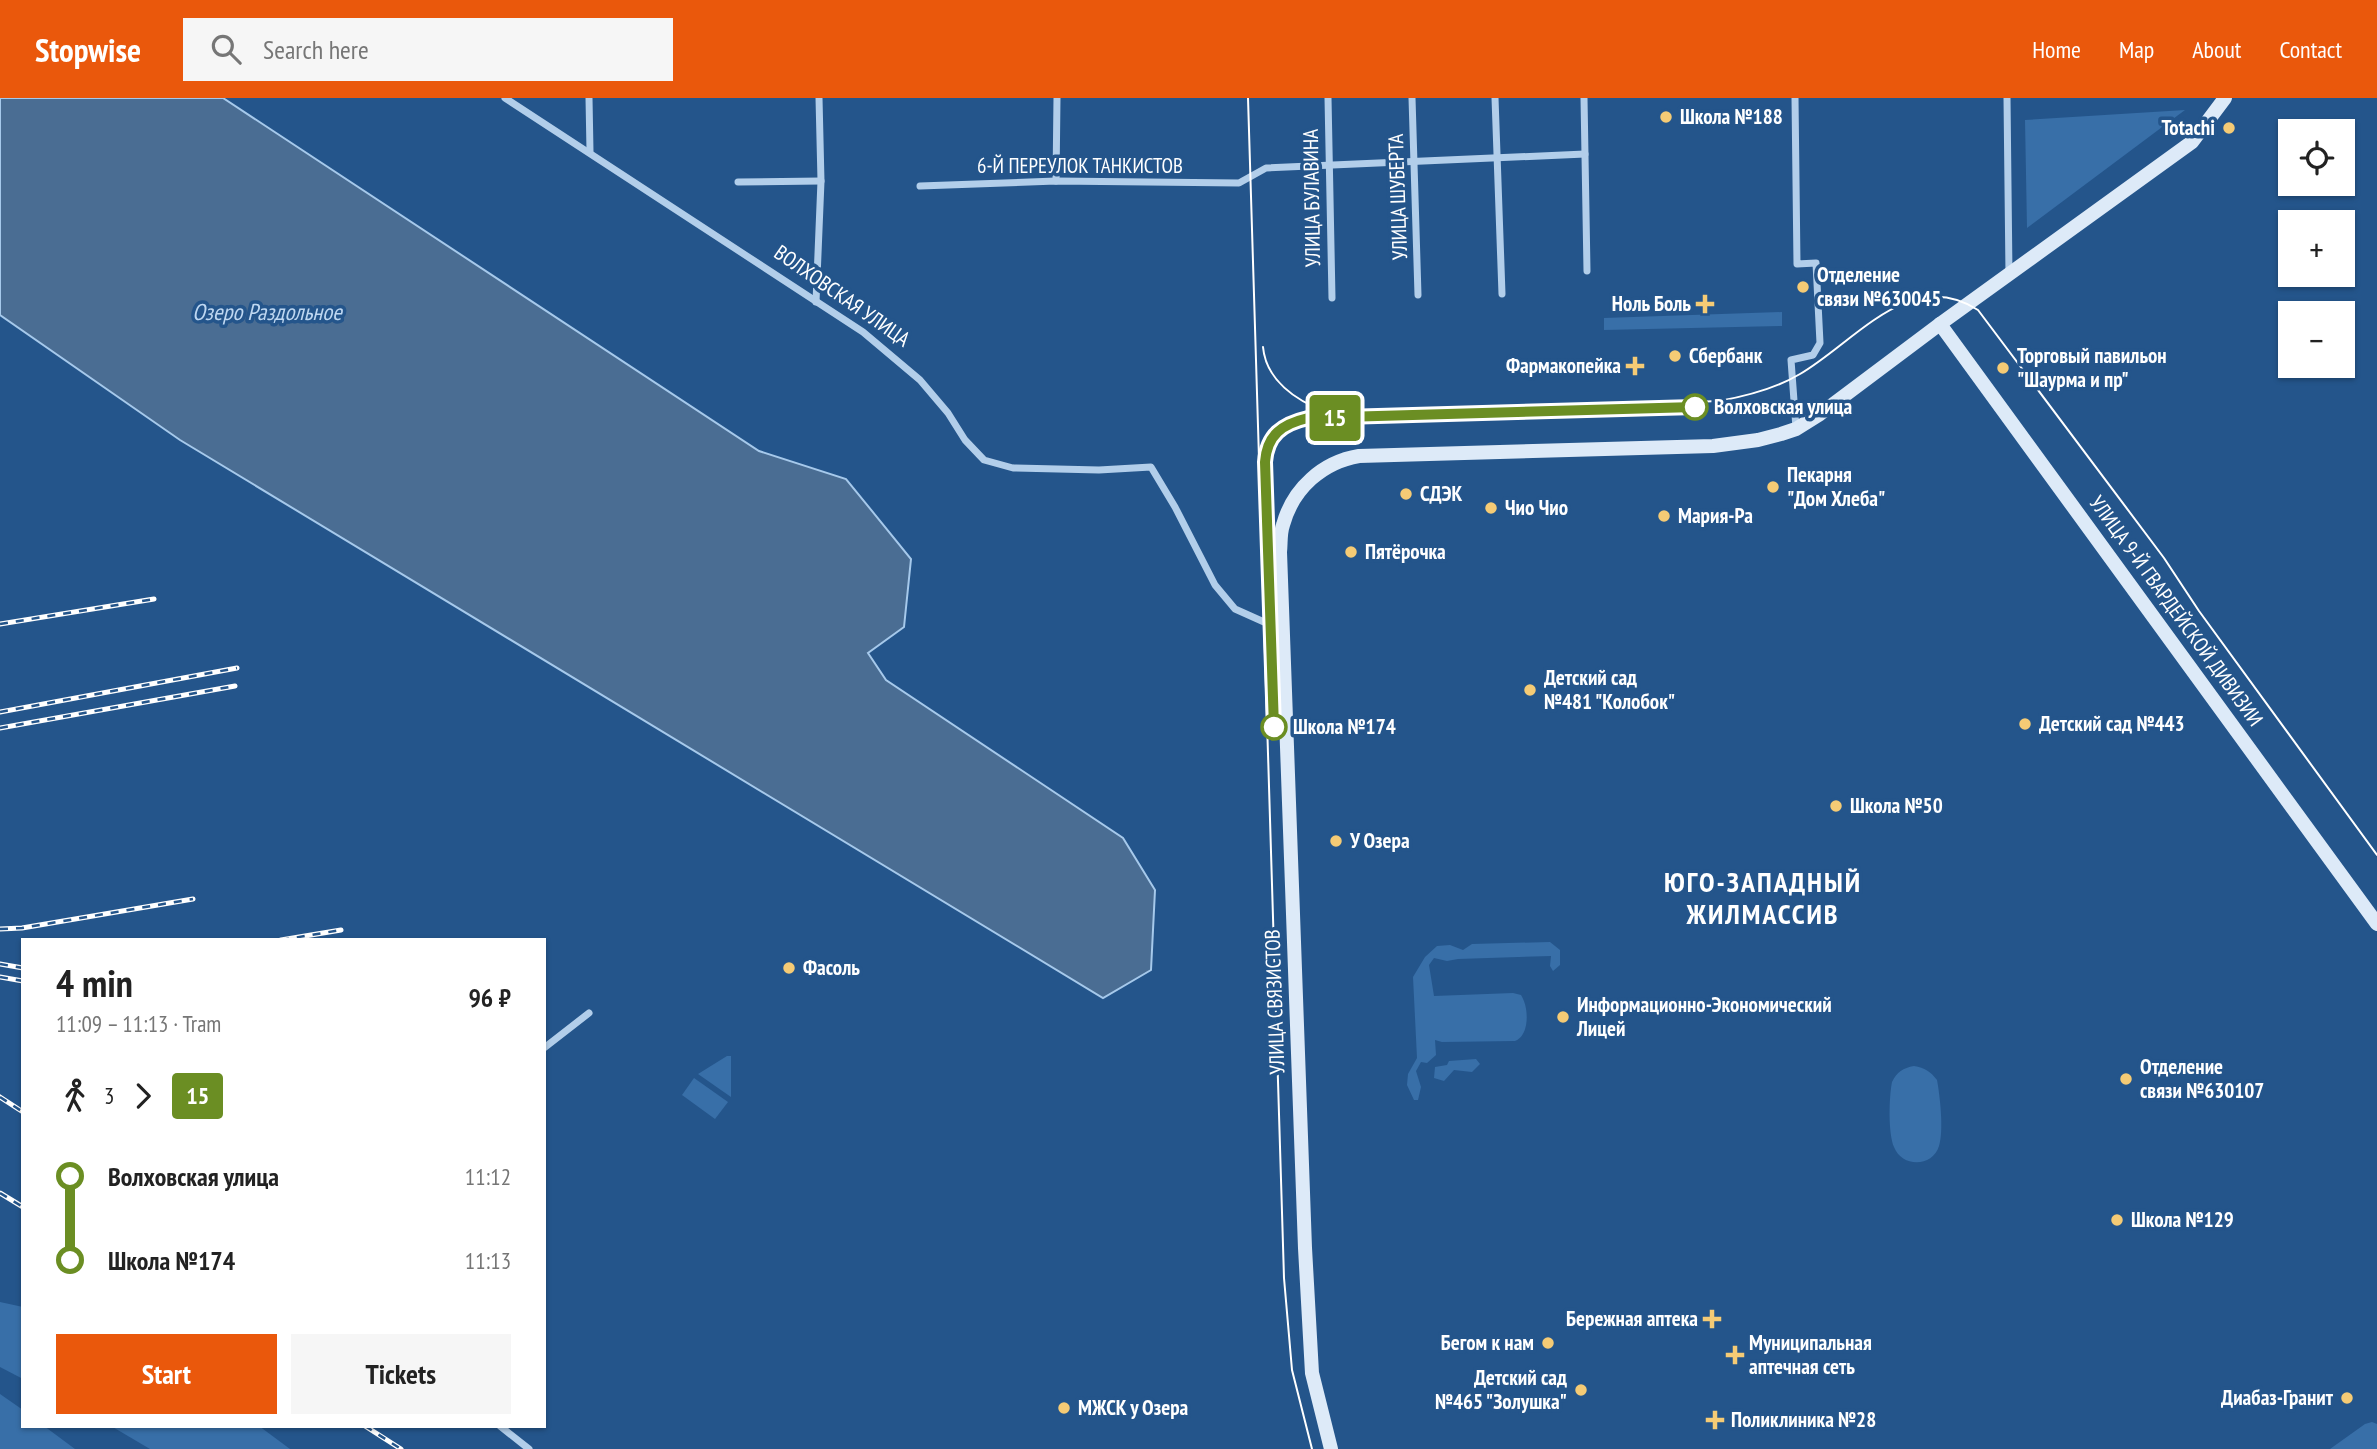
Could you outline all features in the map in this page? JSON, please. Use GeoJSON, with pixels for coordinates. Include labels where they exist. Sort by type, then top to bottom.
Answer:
{"type":"FeatureCollection","features":[{"type":"Feature","properties":{"kind":"main road"},"geometry":{"type":"LineString","coordinates":[[1796,429],[2192,142],[2225,98]]}},
{"type":"Feature","properties":{"kind":"main road","name":"УЛИЦА 9-Й ГВАРДЕЙСКОЙ ДИВИЗИИ"},"geometry":{"type":"LineString","coordinates":[[1940,324],[2377,924]]}},
{"type":"Feature","properties":{"kind":"main road","name":"УЛИЦА СВЯЗИСТОВ"},"geometry":{"type":"LineString","coordinates":[[1331,1449],[1312,1373],[1305,1248],[1282,622],[1280,552],[1283,525],[1297,496],[1314,474],[1342,458],[1713,446],[1758,440],[1796,429]]}},
{"type":"Feature","properties":{"kind":"street","name":"ВОЛХОВСКАЯ УЛИЦА"},"geometry":{"type":"LineString","coordinates":[[505,98],[590,151],[863,332],[920,380],[948,413],[965,440],[984,460],[1013,468],[1099,470],[1151,467],[1215,584],[1235,609],[1264,622],[1282,622]]}},
{"type":"Feature","properties":{"kind":"street"},"geometry":{"type":"LineString","coordinates":[[589,98],[590,151]]}},
{"type":"Feature","properties":{"kind":"street"},"geometry":{"type":"LineString","coordinates":[[816,302],[821,181],[819,98]]}},
{"type":"Feature","properties":{"kind":"street"},"geometry":{"type":"LineString","coordinates":[[1056,181],[1057,98]]}},
{"type":"Feature","properties":{"kind":"street","name":"УЛИЦА БУЛАВИНА"},"geometry":{"type":"LineString","coordinates":[[1328,98],[1332,298]]}},
{"type":"Feature","properties":{"kind":"street","name":"УЛИЦА ШУБЕРТА"},"geometry":{"type":"LineString","coordinates":[[1412,98],[1418,295]]}},
{"type":"Feature","properties":{"kind":"street"},"geometry":{"type":"LineString","coordinates":[[1495,98],[1502,293]]}},
{"type":"Feature","properties":{"kind":"street"},"geometry":{"type":"LineString","coordinates":[[1584,98],[1587,271]]}},
{"type":"Feature","properties":{"kind":"street"},"geometry":{"type":"LineString","coordinates":[[1795,98],[1797,264],[1816,263],[1820,343],[1813,355],[1791,360],[1796,429]]}},
{"type":"Feature","properties":{"kind":"street"},"geometry":{"type":"LineString","coordinates":[[2007,98],[2009,276]]}},
{"type":"Feature","properties":{"kind":"street"},"geometry":{"type":"LineString","coordinates":[[1330,166],[1585,154]]}},
{"type":"Feature","properties":{"kind":"street","name":"6-Й ПЕРЕУЛОК ТАНКИСТОВ"},"geometry":{"type":"LineString","coordinates":[[920,186],[1056,181],[1239,183],[1266,168],[1330,166]]}},
{"type":"Feature","properties":{"kind":"street"},"geometry":{"type":"LineString","coordinates":[[738,181],[821,181]]}},
{"type":"Feature","properties":{"kind":"street"},"geometry":{"type":"LineString","coordinates":[[546,1046],[589,1013]]}},
{"type":"Feature","properties":{"kind":"street"},"geometry":{"type":"LineString","coordinates":[[503,1428],[529,1449]]}},
{"type":"Feature","properties":{"kind":"shaded area"},"geometry":{"type":"Polygon","coordinates":[[[2185,110],[2027,228],[2025,120],[2185,110]]]}},
{"type":"Feature","properties":{"kind":"shaded area"},"geometry":{"type":"Polygon","coordinates":[[[1782,312],[1782,326],[1604,330],[1604,318],[1782,312]]]}},
{"type":"Feature","properties":{"kind":"shaded area"},"geometry":{"type":"Polygon","coordinates":[[[1550,942],[1560,950],[1560,965],[1553,971],[1550,966],[1551,956],[1447,961],[1434,958],[1429,965],[1434,996],[1521,995],[1526,1006],[1527,1020],[1523,1033],[1515,1041],[1435,1040],[1436,1055],[1427,1063],[1421,1062],[1416,1071],[1421,1087],[1418,1100],[1414,1100],[1407,1085],[1408,1074],[1417,1058],[1413,977],[1425,957],[1437,946],[1450,945],[1463,950],[1472,944],[1550,942]]]}},
{"type":"Feature","properties":{"kind":"shaded area"},"geometry":{"type":"Polygon","coordinates":[[[731,1056],[731,1097],[698,1074],[731,1056]]]}},
{"type":"Feature","properties":{"kind":"shaded area"},"geometry":{"type":"Polygon","coordinates":[[[1476,1059],[1480,1064],[1472,1072],[1454,1070],[1444,1081],[1434,1078],[1435,1067],[1447,1065],[1449,1061],[1476,1059]]]}},
{"type":"Feature","properties":{"kind":"shaded area"},"geometry":{"type":"Polygon","coordinates":[[[1914,1066],[1927,1070],[1937,1080],[1941,1123],[1936,1153],[1931,1158],[1917,1162],[1904,1159],[1898,1154],[1892,1141],[1890,1124],[1892,1082],[1901,1071],[1914,1066]]]}},
{"type":"Feature","properties":{"kind":"shaded area"},"geometry":{"type":"Polygon","coordinates":[[[694,1078],[728,1102],[715,1119],[682,1095],[694,1078]]]}},
{"type":"Feature","properties":{"kind":"shaded area"},"geometry":{"type":"Polygon","coordinates":[[[0,1302],[21,1307],[21,1378],[0,1367],[0,1302]]]}},
{"type":"Feature","properties":{"kind":"shaded area"},"geometry":{"type":"Polygon","coordinates":[[[0,1394],[21,1409],[21,1428],[47,1428],[75,1449],[0,1449],[0,1394]]]}},
{"type":"Feature","properties":{"kind":"shaded area"},"geometry":{"type":"Polygon","coordinates":[[[2365,1424],[2377,1424],[2377,1449],[2330,1449],[2365,1424]]]}},
{"type":"Feature","properties":{"kind":"shaded area"},"geometry":{"type":"Polygon","coordinates":[[[114,1428],[262,1428],[290,1449],[150,1449],[114,1428]]]}},
{"type":"Feature","properties":{"kind":"water","name":"Озеро Раздольное"},"geometry":{"type":"Polygon","coordinates":[[[0,98],[223,98],[759,451],[846,479],[911,559],[904,627],[868,653],[886,680],[1123,838],[1155,890],[1151,970],[1103,998],[180,440],[0,315],[0,98]]]}},
{"type":"Feature","properties":{"kind":"tram line"},"geometry":{"type":"LineString","coordinates":[[1248,98],[1284,1278],[1292,1370],[1312,1449]]}},
{"type":"Feature","properties":{"kind":"tram line"},"geometry":{"type":"LineString","coordinates":[[1259,462],[1263,445],[1270,433],[1297,416],[1719,401],[1740,397],[1771,388],[1800,374],[1863,328],[1906,302],[1929,297],[1953,299],[1978,310],[2164,558],[2199,611],[2377,855]]}},
{"type":"Feature","properties":{"kind":"tram line"},"geometry":{"type":"LineString","coordinates":[[1263,347],[1270,370],[1284,388],[1325,411]]}},
{"type":"Feature","properties":{"kind":"tram line","name":"15"},"geometry":{"type":"LineString","coordinates":[[1274,727],[1265,462],[1268,443],[1277,432],[1288,424],[1308,418],[1695,407]]}},
{"type":"Feature","properties":{"kind":"railway"},"geometry":{"type":"LineString","coordinates":[[0,624],[154,599]]}},
{"type":"Feature","properties":{"kind":"railway"},"geometry":{"type":"LineString","coordinates":[[0,712],[237,668]]}},
{"type":"Feature","properties":{"kind":"railway"},"geometry":{"type":"LineString","coordinates":[[0,728],[235,686]]}},
{"type":"Feature","properties":{"kind":"railway"},"geometry":{"type":"LineString","coordinates":[[0,929],[22,928],[193,899]]}},
{"type":"Feature","properties":{"kind":"railway"},"geometry":{"type":"LineString","coordinates":[[293,938],[341,930]]}},
{"type":"Feature","properties":{"kind":"railway"},"geometry":{"type":"LineString","coordinates":[[0,964],[21,968]]}},
{"type":"Feature","properties":{"kind":"railway"},"geometry":{"type":"LineString","coordinates":[[0,977],[21,981]]}},
{"type":"Feature","properties":{"kind":"railway"},"geometry":{"type":"LineString","coordinates":[[0,1097],[21,1111]]}},
{"type":"Feature","properties":{"kind":"railway"},"geometry":{"type":"LineString","coordinates":[[0,1193],[21,1206]]}},
{"type":"Feature","properties":{"kind":"railway"},"geometry":{"type":"LineString","coordinates":[[368,1428],[401,1449]]}},
{"type":"Feature","properties":{"kind":"place","name":"Школа №188"},"geometry":{"type":"Point","coordinates":[1666,117]}},
{"type":"Feature","properties":{"kind":"place","name":"Totachi"},"geometry":{"type":"Point","coordinates":[2229,128]}},
{"type":"Feature","properties":{"kind":"place","name":"Отделение связи №630045"},"geometry":{"type":"Point","coordinates":[1803,287]}},
{"type":"Feature","properties":{"kind":"place","name":"Ноль Боль"},"geometry":{"type":"Point","coordinates":[1705,304]}},
{"type":"Feature","properties":{"kind":"place","name":"Сбербанк"},"geometry":{"type":"Point","coordinates":[1675,356]}},
{"type":"Feature","properties":{"kind":"place","name":"Фармакопейка"},"geometry":{"type":"Point","coordinates":[1635,366]}},
{"type":"Feature","properties":{"kind":"place","name":"Торговый павильон \"Шаурма и пр\""},"geometry":{"type":"Point","coordinates":[2003,368]}},
{"type":"Feature","properties":{"kind":"place","name":"Волховская улица"},"geometry":{"type":"Point","coordinates":[1695,407]}},
{"type":"Feature","properties":{"kind":"place","name":"Пекарня \"Дом Хлеба\""},"geometry":{"type":"Point","coordinates":[1773,487]}},
{"type":"Feature","properties":{"kind":"place","name":"СДЭК"},"geometry":{"type":"Point","coordinates":[1406,494]}},
{"type":"Feature","properties":{"kind":"place","name":"Чио Чио"},"geometry":{"type":"Point","coordinates":[1491,508]}},
{"type":"Feature","properties":{"kind":"place","name":"Мария-Ра"},"geometry":{"type":"Point","coordinates":[1664,516]}},
{"type":"Feature","properties":{"kind":"place","name":"Пятёрочка"},"geometry":{"type":"Point","coordinates":[1351,552]}},
{"type":"Feature","properties":{"kind":"place","name":"Детский сад №481 \"Колобок\""},"geometry":{"type":"Point","coordinates":[1530,690]}},
{"type":"Feature","properties":{"kind":"place","name":"Детский сад №443"},"geometry":{"type":"Point","coordinates":[2025,724]}},
{"type":"Feature","properties":{"kind":"place","name":"Школа №174"},"geometry":{"type":"Point","coordinates":[1274,727]}},
{"type":"Feature","properties":{"kind":"place","name":"Школа №50"},"geometry":{"type":"Point","coordinates":[1836,806]}},
{"type":"Feature","properties":{"kind":"place","name":"У Озера"},"geometry":{"type":"Point","coordinates":[1336,841]}},
{"type":"Feature","properties":{"kind":"place","name":"Фасоль"},"geometry":{"type":"Point","coordinates":[789,968]}},
{"type":"Feature","properties":{"kind":"place","name":"Информационно-Экономический Лицей"},"geometry":{"type":"Point","coordinates":[1563,1017]}},
{"type":"Feature","properties":{"kind":"place","name":"Отделение связи №630107"},"geometry":{"type":"Point","coordinates":[2126,1079]}},
{"type":"Feature","properties":{"kind":"place","name":"Школа №129"},"geometry":{"type":"Point","coordinates":[2117,1220]}},
{"type":"Feature","properties":{"kind":"place","name":"Бережная аптека"},"geometry":{"type":"Point","coordinates":[1712,1319]}},
{"type":"Feature","properties":{"kind":"place","name":"Бегом к нам"},"geometry":{"type":"Point","coordinates":[1548,1343]}},
{"type":"Feature","properties":{"kind":"place","name":"Муниципальная аптечная сеть"},"geometry":{"type":"Point","coordinates":[1735,1355]}},
{"type":"Feature","properties":{"kind":"place","name":"Детский сад №465 \"Золушка\""},"geometry":{"type":"Point","coordinates":[1581,1390]}},
{"type":"Feature","properties":{"kind":"place","name":"Диабаз-Гранит"},"geometry":{"type":"Point","coordinates":[2347,1398]}},
{"type":"Feature","properties":{"kind":"place","name":"МЖСК у Озера"},"geometry":{"type":"Point","coordinates":[1064,1408]}},
{"type":"Feature","properties":{"kind":"place","name":"Поликлиника №28"},"geometry":{"type":"Point","coordinates":[1715,1420]}},
{"type":"Feature","properties":{"kind":"district","name":"ЮГО-ЗАПАДНЫЙ ЖИЛМАССИВ"},"geometry":{"type":"Point","coordinates":[1763,898]}}]}
